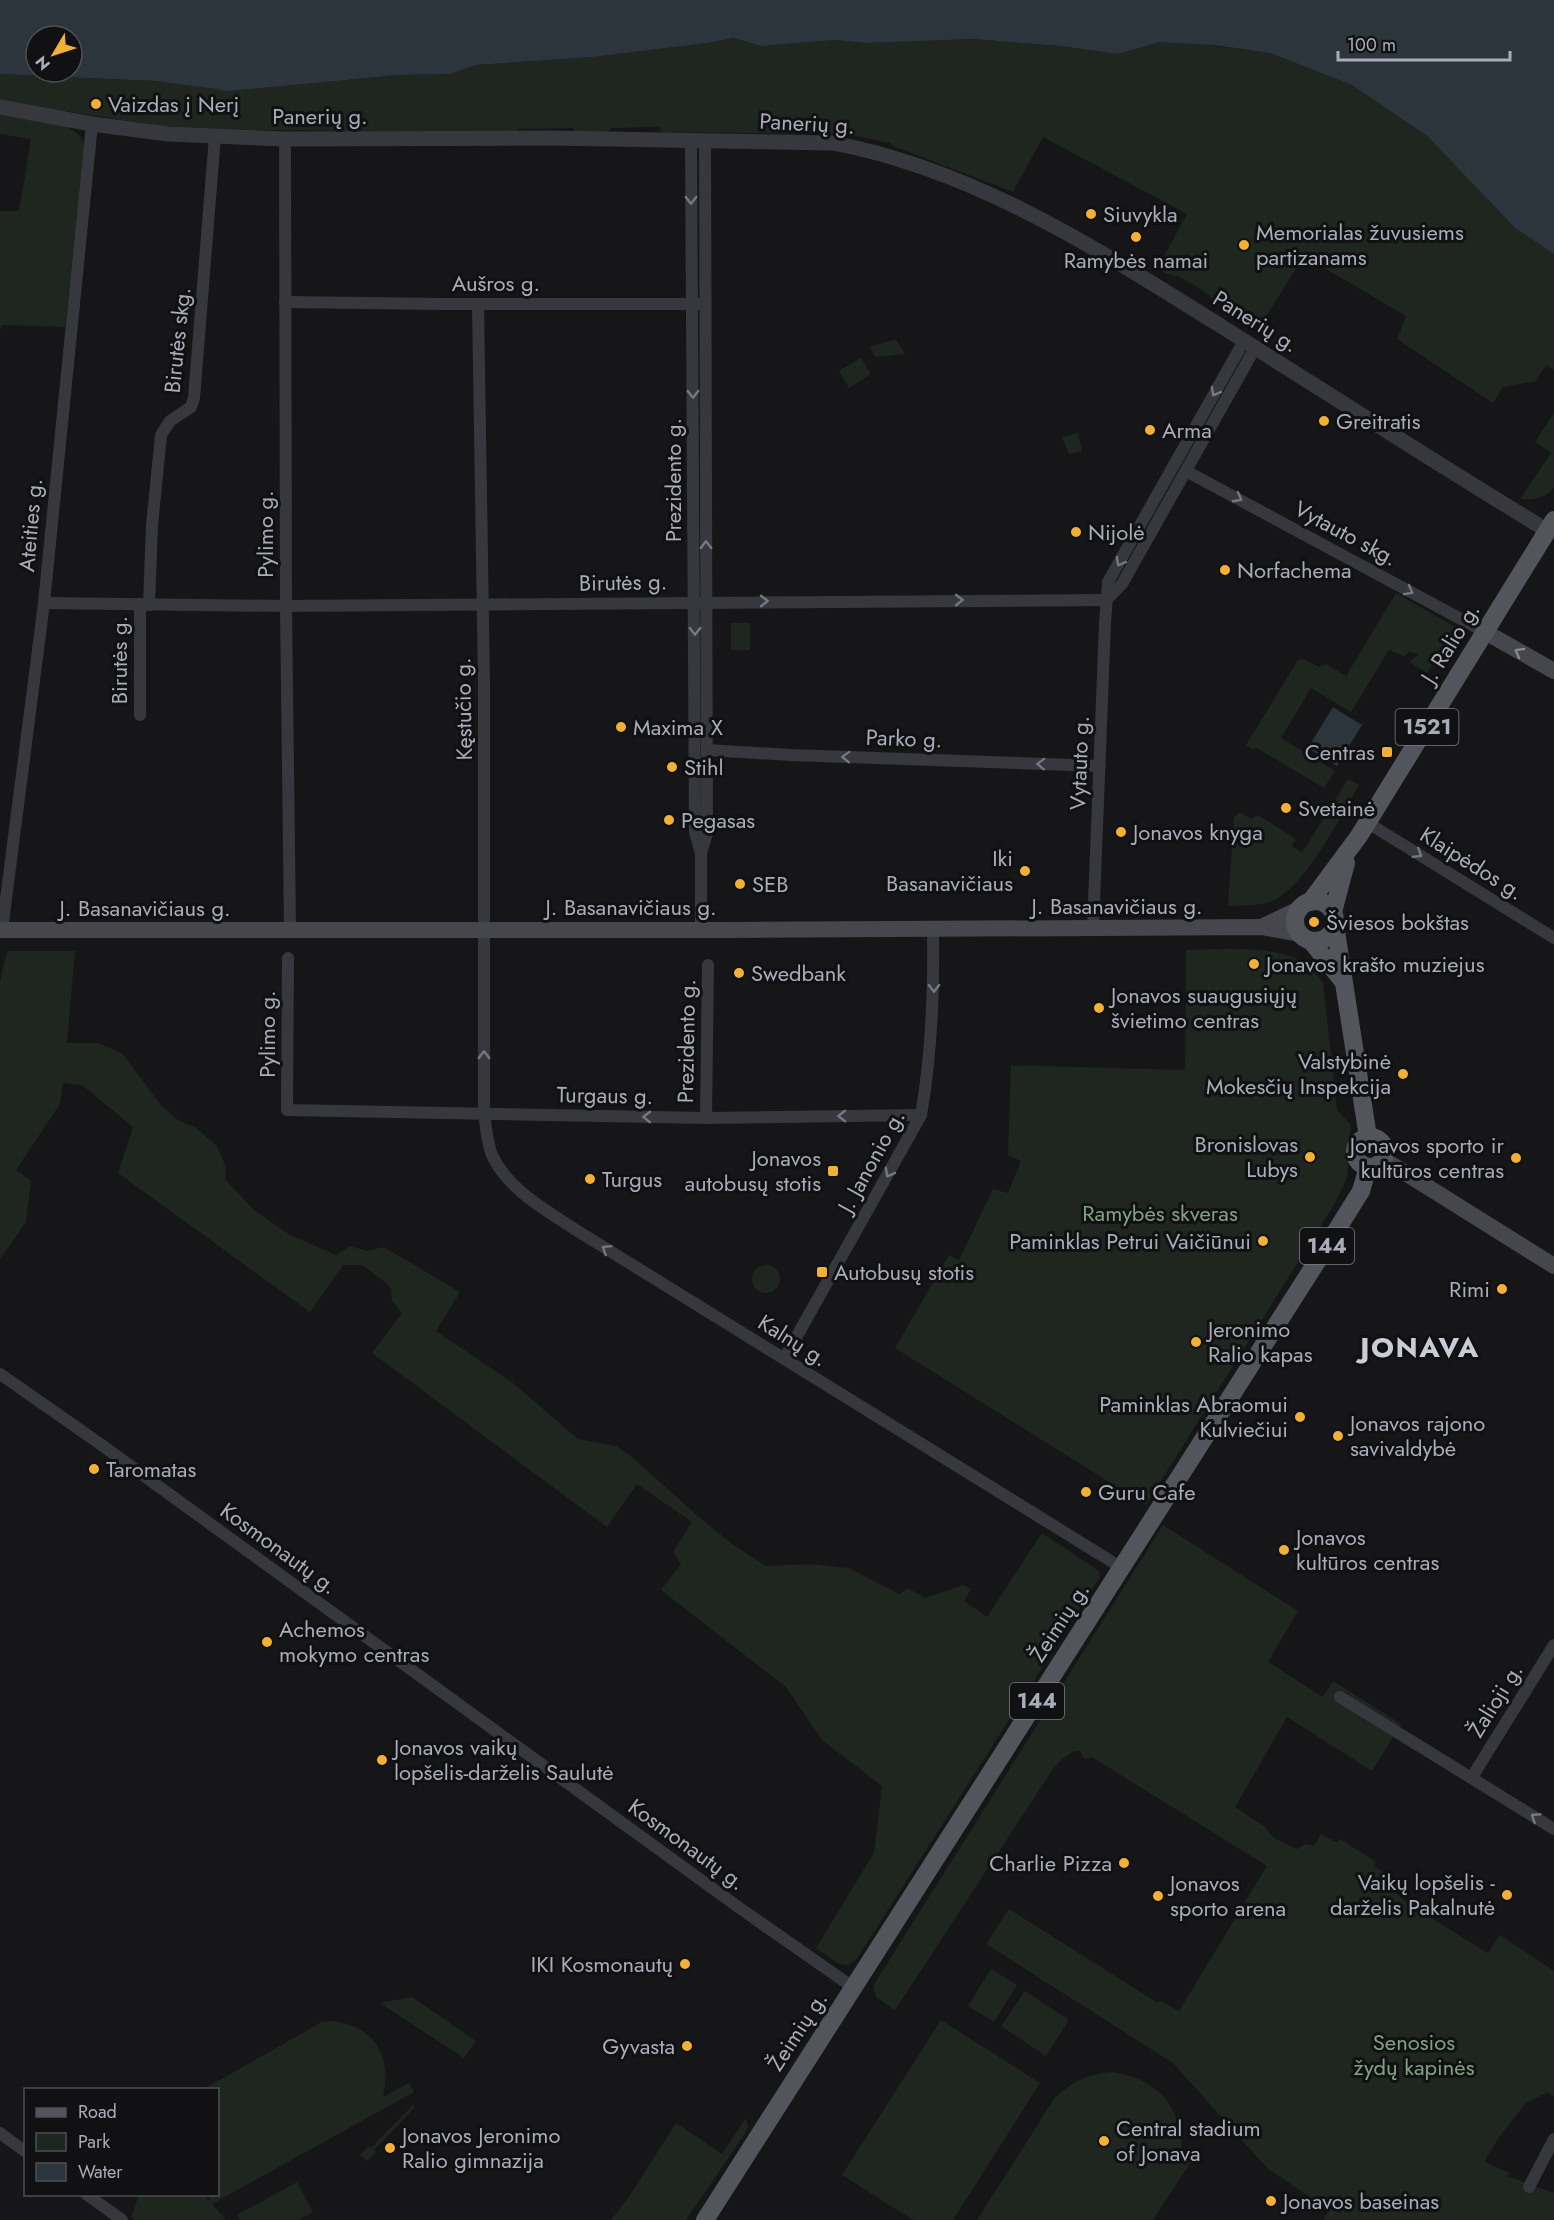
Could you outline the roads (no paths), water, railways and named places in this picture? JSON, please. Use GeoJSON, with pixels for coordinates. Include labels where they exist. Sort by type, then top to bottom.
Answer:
{"type":"FeatureCollection","features":[{"type":"Feature","properties":{"kind":"main road","name":"J. Ralio g."},"geometry":{"type":"LineString","coordinates":[[1305,906],[1349,852],[1368,823],[1551,526]]}},
{"type":"Feature","properties":{"kind":"main road"},"geometry":{"type":"LineString","coordinates":[[1485,632],[1554,671]]}},
{"type":"Feature","properties":{"kind":"main road","name":"J. Ralio g."},"geometry":{"type":"LineString","coordinates":[[1334,919],[1349,852]]}},
{"type":"Feature","properties":{"kind":"main road"},"geometry":{"type":"LineString","coordinates":[[1344,981],[1305,937],[1295,922],[1305,906],[1323,903],[1334,919],[1344,981],[1368,1137],[1377,1138],[1384,1145],[1385,1155],[1376,1163],[1554,1266]]}},
{"type":"Feature","properties":{"kind":"main road","name":"J. Basanavičiaus g."},"geometry":{"type":"LineString","coordinates":[[1262,927],[1305,906]]}},
{"type":"Feature","properties":{"kind":"main road"},"geometry":{"type":"LineString","coordinates":[[1305,937],[1323,939],[1333,931],[1334,919]]}},
{"type":"Feature","properties":{"kind":"main road","name":"J. Basanavičiaus g."},"geometry":{"type":"LineString","coordinates":[[1,930],[1262,927],[1305,937]]}},
{"type":"Feature","properties":{"kind":"main road","name":"Žeimių g."},"geometry":{"type":"LineString","coordinates":[[705,2220],[1122,1568],[1361,1191],[1376,1163]]}},
{"type":"Feature","properties":{"kind":"street","name":"Panerių g."},"geometry":{"type":"LineString","coordinates":[[0,107],[92,124],[168,134],[285,139],[552,138],[833,143],[871,150],[933,170],[1012,204],[1054,226],[1169,293],[1465,481],[1551,526]]}},
{"type":"Feature","properties":{"kind":"street","name":"Ateities g."},"geometry":{"type":"LineString","coordinates":[[1,930],[44,603],[92,124]]}},
{"type":"Feature","properties":{"kind":"street","name":"Birutės skg."},"geometry":{"type":"LineString","coordinates":[[145,605],[161,435],[170,421],[191,407],[194,398],[215,136]]}},
{"type":"Feature","properties":{"kind":"street","name":"Pylimo g."},"geometry":{"type":"LineString","coordinates":[[285,139],[286,606],[290,930]]}},
{"type":"Feature","properties":{"kind":"street","name":"Prezidento g."},"geometry":{"type":"LineString","coordinates":[[698,141],[706,303],[695,832],[701,854],[701,930]]}},
{"type":"Feature","properties":{"kind":"street","name":"Prezidento g."},"geometry":{"type":"LineString","coordinates":[[698,141],[691,244],[700,602],[707,750],[707,833],[701,854]]}},
{"type":"Feature","properties":{"kind":"street","name":"Aušros g."},"geometry":{"type":"LineString","coordinates":[[285,302],[706,303]]}},
{"type":"Feature","properties":{"kind":"street","name":"Kęstučio g."},"geometry":{"type":"LineString","coordinates":[[478,304],[482,449],[484,1113]]}},
{"type":"Feature","properties":{"kind":"street"},"geometry":{"type":"LineString","coordinates":[[1106,600],[1122,584],[1186,471],[1250,344]]}},
{"type":"Feature","properties":{"kind":"street","name":"Vytauto g."},"geometry":{"type":"LineString","coordinates":[[1094,928],[1108,582],[1250,344]]}},
{"type":"Feature","properties":{"kind":"street","name":"Vytauto skg."},"geometry":{"type":"LineString","coordinates":[[1186,471],[1485,632]]}},
{"type":"Feature","properties":{"kind":"street","name":"Birutės g."},"geometry":{"type":"LineString","coordinates":[[44,603],[286,606],[1106,600]]}},
{"type":"Feature","properties":{"kind":"street","name":"Birutės g."},"geometry":{"type":"LineString","coordinates":[[140,715],[145,605]]}},
{"type":"Feature","properties":{"kind":"street","name":"Parko g."},"geometry":{"type":"LineString","coordinates":[[707,750],[771,755],[1100,766]]}},
{"type":"Feature","properties":{"kind":"street","name":"Klaipėdos g."},"geometry":{"type":"LineString","coordinates":[[1368,823],[1554,938]]}},
{"type":"Feature","properties":{"kind":"street","name":"J. Janonio g."},"geometry":{"type":"LineString","coordinates":[[784,1359],[921,1115],[928,1080],[934,997],[933,929]]}},
{"type":"Feature","properties":{"kind":"street","name":"Pylimo g."},"geometry":{"type":"LineString","coordinates":[[287,1110],[288,957]]}},
{"type":"Feature","properties":{"kind":"street","name":"Prezidento g."},"geometry":{"type":"LineString","coordinates":[[706,1118],[708,964]]}},
{"type":"Feature","properties":{"kind":"street","name":"Turgaus g."},"geometry":{"type":"LineString","coordinates":[[287,1110],[706,1118],[921,1115]]}},
{"type":"Feature","properties":{"kind":"street","name":"Kalnų g."},"geometry":{"type":"LineString","coordinates":[[484,1113],[492,1154],[507,1177],[530,1199],[656,1280],[1122,1568]]}},
{"type":"Feature","properties":{"kind":"street","name":"Kosmonautų g."},"geometry":{"type":"LineString","coordinates":[[0,1374],[106,1448],[741,1910],[854,1988]]}},
{"type":"Feature","properties":{"kind":"street","name":"Žalioji g."},"geometry":{"type":"LineString","coordinates":[[1472,1777],[1554,1645]]}},
{"type":"Feature","properties":{"kind":"street"},"geometry":{"type":"LineString","coordinates":[[1341,1697],[1554,1829]]}},
{"type":"Feature","properties":{"kind":"street"},"geometry":{"type":"LineString","coordinates":[[0,2133],[24,2151]]}},
{"type":"Feature","properties":{"kind":"street"},"geometry":{"type":"LineString","coordinates":[[1530,2187],[1554,2139]]}},
{"type":"Feature","properties":{"kind":"street"},"geometry":{"type":"LineString","coordinates":[[89,2196],[122,2220]]}},
{"type":"Feature","properties":{"kind":"water"},"geometry":{"type":"Polygon","coordinates":[[[0,0],[1554,0],[1554,254],[1515,228],[1427,136],[1352,85],[1270,53],[1213,45],[1160,42],[1118,54],[1060,46],[973,39],[865,43],[835,40],[761,46],[734,38],[593,57],[476,65],[450,74],[398,75],[229,91],[156,81],[84,78],[84,24],[24,24],[24,75],[0,74],[0,0]]]}},
{"type":"Feature","properties":{"kind":"water"},"geometry":{"type":"Polygon","coordinates":[[[1333,707],[1362,725],[1337,766],[1308,748],[1333,707]]]}},
{"type":"Feature","properties":{"kind":"place","name":"Vaizdas į Nerį"},"geometry":{"type":"Point","coordinates":[96,104]}},
{"type":"Feature","properties":{"kind":"place","name":"Siuvykla"},"geometry":{"type":"Point","coordinates":[1091,214]}},
{"type":"Feature","properties":{"kind":"place","name":"Ramybės namai"},"geometry":{"type":"Point","coordinates":[1136,237]}},
{"type":"Feature","properties":{"kind":"place","name":"Memorialas žuvusiems partizanams"},"geometry":{"type":"Point","coordinates":[1244,245]}},
{"type":"Feature","properties":{"kind":"place","name":"Greitratis"},"geometry":{"type":"Point","coordinates":[1324,421]}},
{"type":"Feature","properties":{"kind":"place","name":"Arma"},"geometry":{"type":"Point","coordinates":[1150,430]}},
{"type":"Feature","properties":{"kind":"place","name":"Nijolė"},"geometry":{"type":"Point","coordinates":[1076,532]}},
{"type":"Feature","properties":{"kind":"place","name":"Norfachema"},"geometry":{"type":"Point","coordinates":[1225,570]}},
{"type":"Feature","properties":{"kind":"place","name":"Maxima X"},"geometry":{"type":"Point","coordinates":[621,727]}},
{"type":"Feature","properties":{"kind":"place","name":"Centras"},"geometry":{"type":"Point","coordinates":[1387,752]}},
{"type":"Feature","properties":{"kind":"place","name":"Stihl"},"geometry":{"type":"Point","coordinates":[672,767]}},
{"type":"Feature","properties":{"kind":"place","name":"Svetainė"},"geometry":{"type":"Point","coordinates":[1286,808]}},
{"type":"Feature","properties":{"kind":"place","name":"Pegasas"},"geometry":{"type":"Point","coordinates":[669,820]}},
{"type":"Feature","properties":{"kind":"place","name":"Jonavos knyga"},"geometry":{"type":"Point","coordinates":[1121,832]}},
{"type":"Feature","properties":{"kind":"place","name":"Iki Basanavičiaus"},"geometry":{"type":"Point","coordinates":[1025,871]}},
{"type":"Feature","properties":{"kind":"place","name":"SEB"},"geometry":{"type":"Point","coordinates":[740,884]}},
{"type":"Feature","properties":{"kind":"place","name":"Šviesos bokštas"},"geometry":{"type":"Point","coordinates":[1314,922]}},
{"type":"Feature","properties":{"kind":"place","name":"Jonavos krašto muziejus"},"geometry":{"type":"Point","coordinates":[1254,964]}},
{"type":"Feature","properties":{"kind":"place","name":"Swedbank"},"geometry":{"type":"Point","coordinates":[739,973]}},
{"type":"Feature","properties":{"kind":"place","name":"Jonavos suaugusiųjų švietimo centras"},"geometry":{"type":"Point","coordinates":[1099,1008]}},
{"type":"Feature","properties":{"kind":"place","name":"Valstybinė Mokesčių Inspekcija"},"geometry":{"type":"Point","coordinates":[1403,1074]}},
{"type":"Feature","properties":{"kind":"place","name":"Bronislovas Lubys"},"geometry":{"type":"Point","coordinates":[1310,1157]}},
{"type":"Feature","properties":{"kind":"place","name":"Jonavos sporto ir kultūros centras"},"geometry":{"type":"Point","coordinates":[1516,1158]}},
{"type":"Feature","properties":{"kind":"place","name":"Jonavos autobusų stotis"},"geometry":{"type":"Point","coordinates":[833,1171]}},
{"type":"Feature","properties":{"kind":"place","name":"Turgus"},"geometry":{"type":"Point","coordinates":[590,1179]}},
{"type":"Feature","properties":{"kind":"place","name":"Paminklas Petrui Vaičiūnui"},"geometry":{"type":"Point","coordinates":[1263,1241]}},
{"type":"Feature","properties":{"kind":"place","name":"Autobusų stotis"},"geometry":{"type":"Point","coordinates":[822,1272]}},
{"type":"Feature","properties":{"kind":"place","name":"Rimi"},"geometry":{"type":"Point","coordinates":[1502,1289]}},
{"type":"Feature","properties":{"kind":"place","name":"Jeronimo Ralio kapas"},"geometry":{"type":"Point","coordinates":[1196,1342]}},
{"type":"Feature","properties":{"kind":"place","name":"Paminklas Abraomui Kulviečiui"},"geometry":{"type":"Point","coordinates":[1300,1417]}},
{"type":"Feature","properties":{"kind":"place","name":"Jonavos rajono savivaldybė"},"geometry":{"type":"Point","coordinates":[1338,1436]}},
{"type":"Feature","properties":{"kind":"place","name":"Taromatas"},"geometry":{"type":"Point","coordinates":[94,1469]}},
{"type":"Feature","properties":{"kind":"place","name":"Guru Cafe"},"geometry":{"type":"Point","coordinates":[1086,1492]}},
{"type":"Feature","properties":{"kind":"place","name":"Jonavos kultūros centras"},"geometry":{"type":"Point","coordinates":[1284,1550]}},
{"type":"Feature","properties":{"kind":"place","name":"Achemos mokymo centras"},"geometry":{"type":"Point","coordinates":[267,1642]}},
{"type":"Feature","properties":{"kind":"place","name":"Jonavos vaikų lopšelis-darželis Saulutė"},"geometry":{"type":"Point","coordinates":[382,1760]}},
{"type":"Feature","properties":{"kind":"place","name":"Charlie Pizza"},"geometry":{"type":"Point","coordinates":[1124,1863]}},
{"type":"Feature","properties":{"kind":"place","name":"Vaikų lopšelis - darželis Pakalnutė"},"geometry":{"type":"Point","coordinates":[1507,1895]}},
{"type":"Feature","properties":{"kind":"place","name":"Jonavos sporto arena"},"geometry":{"type":"Point","coordinates":[1158,1896]}},
{"type":"Feature","properties":{"kind":"place","name":"IKI Kosmonautų"},"geometry":{"type":"Point","coordinates":[685,1964]}},
{"type":"Feature","properties":{"kind":"place","name":"Gyvasta"},"geometry":{"type":"Point","coordinates":[687,2046]}},
{"type":"Feature","properties":{"kind":"place","name":"Central stadium of Jonava"},"geometry":{"type":"Point","coordinates":[1104,2141]}},
{"type":"Feature","properties":{"kind":"place","name":"Jonavos Jeronimo Ralio gimnazija"},"geometry":{"type":"Point","coordinates":[390,2148]}},
{"type":"Feature","properties":{"kind":"place","name":"Jonavos baseinas"},"geometry":{"type":"Point","coordinates":[1271,2201]}},
{"type":"Feature","properties":{"kind":"district","name":"JONAVA"},"geometry":{"type":"Point","coordinates":[1420,1347]}},
{"type":"Feature","properties":{"kind":"park label","name":"Ramybės skveras"},"geometry":{"type":"Point","coordinates":[1160,1213]}},
{"type":"Feature","properties":{"kind":"park label","name":"Senosios žydų kapinės"},"geometry":{"type":"Point","coordinates":[1414,2054]}}]}
